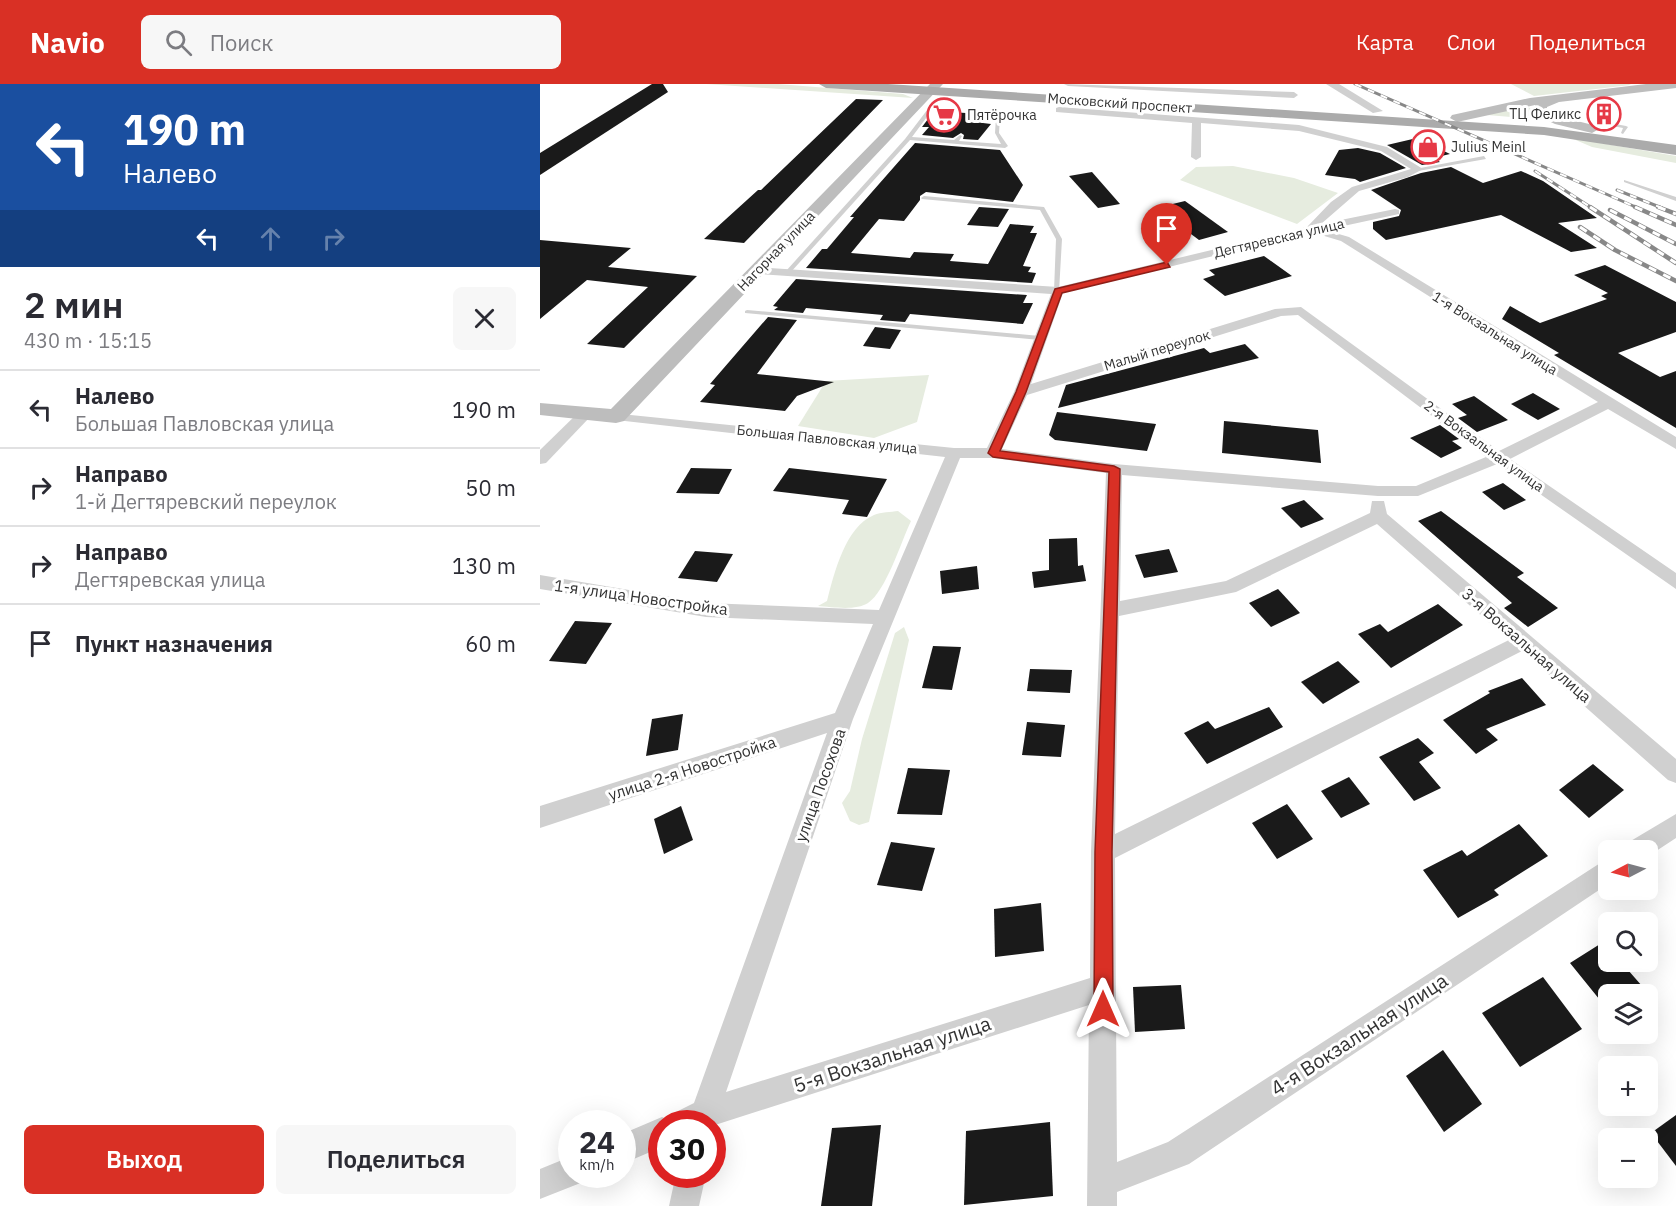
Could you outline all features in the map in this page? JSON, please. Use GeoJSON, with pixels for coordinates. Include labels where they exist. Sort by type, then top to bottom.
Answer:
{"type":"FeatureCollection","features":[{"type":"Feature","properties":{"kind":"main road","name":"Московский проспект"},"geometry":{"type":"LineString","coordinates":[[826,84],[1342,118],[1446,128],[1584,129],[1676,150]]}},
{"type":"Feature","properties":{"kind":"main road","name":"Московский проспект"},"geometry":{"type":"LineString","coordinates":[[911,84],[935,91],[1462,117]]}},
{"type":"Feature","properties":{"kind":"main road"},"geometry":{"type":"LineString","coordinates":[[1584,129],[1553,118],[1539,109],[1546,101],[1640,86],[1676,84]]}},
{"type":"Feature","properties":{"kind":"main road","name":"Нагорная улица"},"geometry":{"type":"LineString","coordinates":[[616,416],[898,126],[935,91]]}},
{"type":"Feature","properties":{"kind":"main road"},"geometry":{"type":"LineString","coordinates":[[1462,117],[1564,98]]}},
{"type":"Feature","properties":{"kind":"main road","name":"Московский проспект"},"geometry":{"type":"LineString","coordinates":[[1325,110],[1462,117],[1623,133],[1676,143]]}},
{"type":"Feature","properties":{"kind":"main road","name":"Большая Павловская улица"},"geometry":{"type":"LineString","coordinates":[[540,409],[616,416]]}},
{"type":"Feature","properties":{"kind":"street"},"geometry":{"type":"LineString","coordinates":[[1068,84],[1243,88],[1294,95]]}},
{"type":"Feature","properties":{"kind":"street"},"geometry":{"type":"LineString","coordinates":[[1331,84],[1377,111]]}},
{"type":"Feature","properties":{"kind":"street"},"geometry":{"type":"LineString","coordinates":[[1059,110],[1299,128],[1384,149],[1418,169],[1409,175],[1360,186],[1324,213],[1311,229]]}},
{"type":"Feature","properties":{"kind":"street"},"geometry":{"type":"LineString","coordinates":[[1196,157],[1197,119]]}},
{"type":"Feature","properties":{"kind":"street","name":"Дегтяревская улица"},"geometry":{"type":"LineString","coordinates":[[758,270],[1058,291],[1311,229],[1395,212]]}},
{"type":"Feature","properties":{"kind":"street","name":"1-я Вокзальная улица"},"geometry":{"type":"LineString","coordinates":[[1311,229],[1345,239],[1676,444]]}},
{"type":"Feature","properties":{"kind":"street"},"geometry":{"type":"LineString","coordinates":[[993,453],[1021,392],[1058,291]]}},
{"type":"Feature","properties":{"kind":"street","name":"Малый переулок"},"geometry":{"type":"LineString","coordinates":[[1021,392],[1280,312],[1294,310]]}},
{"type":"Feature","properties":{"kind":"street","name":"2-я Вокзальная улица"},"geometry":{"type":"LineString","coordinates":[[1294,310],[1308,314],[1498,458],[1676,582]]}},
{"type":"Feature","properties":{"kind":"street","name":"Большая Павловская улица"},"geometry":{"type":"LineString","coordinates":[[616,416],[954,453],[993,453],[1114,469],[1378,491],[1418,491],[1498,458],[1608,403]]}},
{"type":"Feature","properties":{"kind":"street"},"geometry":{"type":"LineString","coordinates":[[540,459],[585,414]]}},
{"type":"Feature","properties":{"kind":"street","name":"улица Посохова"},"geometry":{"type":"LineString","coordinates":[[699,1110],[843,719],[954,453]]}},
{"type":"Feature","properties":{"kind":"street"},"geometry":{"type":"LineString","coordinates":[[1102,1194],[1103,852],[1112,610],[1114,469]]}},
{"type":"Feature","properties":{"kind":"street"},"geometry":{"type":"LineString","coordinates":[[1112,610],[1230,587],[1379,516],[1378,491]]}},
{"type":"Feature","properties":{"kind":"street","name":"3-я Вокзальная улица"},"geometry":{"type":"LineString","coordinates":[[1379,516],[1676,773]]}},
{"type":"Feature","properties":{"kind":"street","name":"1-я улица Новостройка"},"geometry":{"type":"LineString","coordinates":[[540,582],[706,610],[885,617]]}},
{"type":"Feature","properties":{"kind":"street"},"geometry":{"type":"LineString","coordinates":[[1103,852],[1522,642]]}},
{"type":"Feature","properties":{"kind":"street","name":"улица 2-я Новостройка"},"geometry":{"type":"LineString","coordinates":[[540,817],[843,719]]}},
{"type":"Feature","properties":{"kind":"street"},"geometry":{"type":"LineString","coordinates":[[1653,840],[1676,825]]}},
{"type":"Feature","properties":{"kind":"street","name":"4-я Вокзальная улица"},"geometry":{"type":"LineString","coordinates":[[1102,1194],[1178,1152],[1598,877]]}},
{"type":"Feature","properties":{"kind":"street","name":"5-я Вокзальная улица"},"geometry":{"type":"LineString","coordinates":[[726,1110],[1104,987]]}},
{"type":"Feature","properties":{"kind":"street"},"geometry":{"type":"LineString","coordinates":[[540,1184],[558,1177]]}},
{"type":"Feature","properties":{"kind":"street"},"geometry":{"type":"LineString","coordinates":[[684,1206],[688,1188]]}},
{"type":"Feature","properties":{"kind":"lane"},"geometry":{"type":"LineString","coordinates":[[788,272],[908,138],[935,91]]}},
{"type":"Feature","properties":{"kind":"lane"},"geometry":{"type":"LineString","coordinates":[[908,138],[1005,146],[997,133],[998,117]]}},
{"type":"Feature","properties":{"kind":"lane"},"geometry":{"type":"LineString","coordinates":[[898,126],[915,127]]}},
{"type":"Feature","properties":{"kind":"lane"},"geometry":{"type":"LineString","coordinates":[[955,142],[960,136]]}},
{"type":"Feature","properties":{"kind":"lane"},"geometry":{"type":"LineString","coordinates":[[1418,169],[1484,158]]}},
{"type":"Feature","properties":{"kind":"lane"},"geometry":{"type":"LineString","coordinates":[[1626,180],[1676,199]]}},
{"type":"Feature","properties":{"kind":"lane"},"geometry":{"type":"LineString","coordinates":[[924,198],[1042,208],[1059,239],[1058,291]]}},
{"type":"Feature","properties":{"kind":"lane"},"geometry":{"type":"LineString","coordinates":[[747,312],[1040,338]]}},
{"type":"Feature","properties":{"kind":"shaded area"},"geometry":{"type":"Polygon","coordinates":[[[706,84],[778,84],[903,94],[913,98],[706,84]]]}},
{"type":"Feature","properties":{"kind":"shaded area"},"geometry":{"type":"Polygon","coordinates":[[[1511,84],[1629,84],[1631,85],[1534,96],[1511,84]]]}},
{"type":"Feature","properties":{"kind":"shaded area"},"geometry":{"type":"Polygon","coordinates":[[[1523,106],[1535,110],[1557,121],[1487,115],[1523,106]]]}},
{"type":"Feature","properties":{"kind":"shaded area"},"geometry":{"type":"Polygon","coordinates":[[[1571,138],[1676,156],[1676,163],[1592,147],[1571,138]]]}},
{"type":"Feature","properties":{"kind":"shaded area"},"geometry":{"type":"Polygon","coordinates":[[[1233,166],[1294,178],[1338,193],[1297,224],[1180,180],[1196,167],[1233,166]]]}},
{"type":"Feature","properties":{"kind":"shaded area"},"geometry":{"type":"Polygon","coordinates":[[[929,375],[917,422],[874,438],[798,426],[826,381],[929,375]]]}},
{"type":"Feature","properties":{"kind":"shaded area"},"geometry":{"type":"Polygon","coordinates":[[[898,511],[911,521],[893,565],[875,597],[868,603],[857,607],[818,606],[827,601],[842,552],[855,530],[874,515],[898,511]]]}},
{"type":"Feature","properties":{"kind":"shaded area"},"geometry":{"type":"Polygon","coordinates":[[[904,627],[909,640],[869,822],[859,825],[850,821],[842,803],[850,791],[862,739],[895,633],[904,627]]]}},
{"type":"Feature","properties":{"kind":"building"},"geometry":{"type":"Polygon","coordinates":[[[652,84],[663,84],[668,92],[540,175],[540,153],[652,84]]]}},
{"type":"Feature","properties":{"kind":"building"},"geometry":{"type":"Polygon","coordinates":[[[856,99],[883,100],[744,243],[704,239],[758,190],[761,190],[856,99]]]}},
{"type":"Feature","properties":{"kind":"building"},"geometry":{"type":"Polygon","coordinates":[[[934,111],[982,114],[987,118],[983,123],[991,124],[978,140],[963,139],[964,135],[961,133],[953,138],[922,135],[929,127],[922,127],[934,111]]]}},
{"type":"Feature","properties":{"kind":"building"},"geometry":{"type":"Polygon","coordinates":[[[1417,138],[1450,154],[1433,158],[1440,162],[1422,165],[1387,145],[1417,138]]]}},
{"type":"Feature","properties":{"kind":"building"},"geometry":{"type":"Polygon","coordinates":[[[915,143],[1000,150],[1023,185],[1013,202],[926,192],[920,196],[920,200],[904,221],[879,219],[851,253],[910,258],[914,252],[954,254],[950,261],[988,264],[1010,224],[1034,226],[1030,233],[1037,233],[1023,266],[1031,267],[1028,272],[1036,273],[1032,283],[806,268],[822,249],[827,249],[854,217],[850,217],[915,143]]]}},
{"type":"Feature","properties":{"kind":"building"},"geometry":{"type":"Polygon","coordinates":[[[1358,148],[1380,153],[1406,168],[1360,182],[1355,179],[1325,175],[1339,150],[1358,148]]]}},
{"type":"Feature","properties":{"kind":"building"},"geometry":{"type":"Polygon","coordinates":[[[1451,167],[1483,183],[1521,171],[1543,181],[1597,218],[1558,223],[1597,248],[1571,252],[1501,215],[1386,240],[1373,229],[1373,222],[1399,216],[1401,210],[1371,190],[1421,173],[1451,167]]]}},
{"type":"Feature","properties":{"kind":"building"},"geometry":{"type":"Polygon","coordinates":[[[1092,172],[1120,204],[1098,208],[1069,176],[1092,172]]]}},
{"type":"Feature","properties":{"kind":"building"},"geometry":{"type":"Polygon","coordinates":[[[1185,201],[1228,232],[1199,240],[1156,208],[1185,201]]]}},
{"type":"Feature","properties":{"kind":"building"},"geometry":{"type":"Polygon","coordinates":[[[979,207],[1009,209],[998,227],[967,225],[979,207]]]}},
{"type":"Feature","properties":{"kind":"building"},"geometry":{"type":"Polygon","coordinates":[[[540,240],[631,248],[608,267],[697,276],[624,348],[587,344],[648,287],[587,280],[540,319],[540,240]]]}},
{"type":"Feature","properties":{"kind":"building"},"geometry":{"type":"Polygon","coordinates":[[[1264,256],[1292,276],[1225,296],[1203,279],[1215,275],[1209,270],[1264,256]]]}},
{"type":"Feature","properties":{"kind":"building"},"geometry":{"type":"Polygon","coordinates":[[[1605,265],[1676,302],[1676,332],[1618,353],[1660,377],[1676,371],[1676,428],[1554,355],[1559,353],[1502,319],[1510,306],[1540,323],[1607,299],[1601,296],[1608,293],[1574,275],[1605,265]]]}},
{"type":"Feature","properties":{"kind":"building"},"geometry":{"type":"Polygon","coordinates":[[[796,279],[1027,295],[1023,303],[1033,303],[1023,324],[910,314],[905,322],[880,320],[883,315],[806,308],[803,313],[774,310],[778,307],[773,306],[796,279]]]}},
{"type":"Feature","properties":{"kind":"building"},"geometry":{"type":"Polygon","coordinates":[[[768,317],[797,320],[757,374],[834,382],[797,396],[785,411],[700,402],[715,385],[710,384],[768,317]]]}},
{"type":"Feature","properties":{"kind":"building"},"geometry":{"type":"Polygon","coordinates":[[[875,327],[901,330],[890,349],[863,346],[875,327]]]}},
{"type":"Feature","properties":{"kind":"building"},"geometry":{"type":"Polygon","coordinates":[[[1245,344],[1259,358],[1058,408],[1066,385],[1204,348],[1210,353],[1245,344]]]}},
{"type":"Feature","properties":{"kind":"building"},"geometry":{"type":"Polygon","coordinates":[[[1533,393],[1560,409],[1538,420],[1511,404],[1533,393]]]}},
{"type":"Feature","properties":{"kind":"building"},"geometry":{"type":"Polygon","coordinates":[[[1474,396],[1508,420],[1477,432],[1458,418],[1467,415],[1452,404],[1474,396]]]}},
{"type":"Feature","properties":{"kind":"building"},"geometry":{"type":"Polygon","coordinates":[[[1057,412],[1156,424],[1147,451],[1055,440],[1049,435],[1057,412]]]}},
{"type":"Feature","properties":{"kind":"building"},"geometry":{"type":"Polygon","coordinates":[[[1224,421],[1318,430],[1321,463],[1222,453],[1224,421]]]}},
{"type":"Feature","properties":{"kind":"building"},"geometry":{"type":"Polygon","coordinates":[[[1440,425],[1459,439],[1452,441],[1462,448],[1441,458],[1410,438],[1440,425]]]}},
{"type":"Feature","properties":{"kind":"building"},"geometry":{"type":"Polygon","coordinates":[[[691,468],[732,469],[719,494],[676,493],[691,468]]]}},
{"type":"Feature","properties":{"kind":"building"},"geometry":{"type":"Polygon","coordinates":[[[789,468],[887,479],[867,517],[842,514],[849,500],[773,491],[789,468]]]}},
{"type":"Feature","properties":{"kind":"building"},"geometry":{"type":"Polygon","coordinates":[[[1503,483],[1526,500],[1504,510],[1482,492],[1503,483]]]}},
{"type":"Feature","properties":{"kind":"building"},"geometry":{"type":"Polygon","coordinates":[[[1304,500],[1324,519],[1301,528],[1281,508],[1304,500]]]}},
{"type":"Feature","properties":{"kind":"building"},"geometry":{"type":"Polygon","coordinates":[[[1441,511],[1524,573],[1517,577],[1558,608],[1528,627],[1504,608],[1512,603],[1418,521],[1441,511]]]}},
{"type":"Feature","properties":{"kind":"building"},"geometry":{"type":"Polygon","coordinates":[[[1077,538],[1078,566],[1083,565],[1086,581],[1034,588],[1032,572],[1049,570],[1049,539],[1077,538]]]}},
{"type":"Feature","properties":{"kind":"building"},"geometry":{"type":"Polygon","coordinates":[[[1169,549],[1178,572],[1144,578],[1135,555],[1169,549]]]}},
{"type":"Feature","properties":{"kind":"building"},"geometry":{"type":"Polygon","coordinates":[[[695,551],[733,554],[717,582],[678,578],[695,551]]]}},
{"type":"Feature","properties":{"kind":"building"},"geometry":{"type":"Polygon","coordinates":[[[977,566],[979,589],[942,594],[940,571],[977,566]]]}},
{"type":"Feature","properties":{"kind":"building"},"geometry":{"type":"Polygon","coordinates":[[[1278,589],[1300,613],[1271,627],[1249,603],[1278,589]]]}},
{"type":"Feature","properties":{"kind":"building"},"geometry":{"type":"Polygon","coordinates":[[[1438,604],[1463,625],[1391,668],[1358,634],[1380,624],[1388,632],[1438,604]]]}},
{"type":"Feature","properties":{"kind":"building"},"geometry":{"type":"Polygon","coordinates":[[[575,621],[612,623],[586,664],[549,661],[575,621]]]}},
{"type":"Feature","properties":{"kind":"building"},"geometry":{"type":"Polygon","coordinates":[[[933,646],[961,647],[952,690],[922,688],[933,646]]]}},
{"type":"Feature","properties":{"kind":"building"},"geometry":{"type":"Polygon","coordinates":[[[1338,661],[1360,682],[1323,704],[1301,682],[1338,661]]]}},
{"type":"Feature","properties":{"kind":"building"},"geometry":{"type":"Polygon","coordinates":[[[1030,669],[1072,670],[1070,693],[1027,691],[1030,669]]]}},
{"type":"Feature","properties":{"kind":"building"},"geometry":{"type":"Polygon","coordinates":[[[1522,678],[1546,705],[1486,729],[1498,740],[1476,754],[1443,720],[1490,693],[1488,691],[1522,678]]]}},
{"type":"Feature","properties":{"kind":"building"},"geometry":{"type":"Polygon","coordinates":[[[1269,707],[1283,727],[1207,764],[1184,733],[1208,721],[1215,729],[1269,707]]]}},
{"type":"Feature","properties":{"kind":"building"},"geometry":{"type":"Polygon","coordinates":[[[683,714],[678,750],[646,756],[652,719],[683,714]]]}},
{"type":"Feature","properties":{"kind":"building"},"geometry":{"type":"Polygon","coordinates":[[[1027,722],[1065,725],[1061,757],[1022,755],[1027,722]]]}},
{"type":"Feature","properties":{"kind":"building"},"geometry":{"type":"Polygon","coordinates":[[[1418,738],[1434,753],[1419,762],[1441,788],[1414,801],[1379,757],[1418,738]]]}},
{"type":"Feature","properties":{"kind":"building"},"geometry":{"type":"Polygon","coordinates":[[[1593,764],[1624,790],[1589,818],[1559,790],[1593,764]]]}},
{"type":"Feature","properties":{"kind":"building"},"geometry":{"type":"Polygon","coordinates":[[[908,768],[950,770],[942,815],[897,814],[908,768]]]}},
{"type":"Feature","properties":{"kind":"building"},"geometry":{"type":"Polygon","coordinates":[[[1349,777],[1370,804],[1341,818],[1321,791],[1349,777]]]}},
{"type":"Feature","properties":{"kind":"building"},"geometry":{"type":"Polygon","coordinates":[[[1287,804],[1313,839],[1277,859],[1252,823],[1287,804]]]}},
{"type":"Feature","properties":{"kind":"building"},"geometry":{"type":"Polygon","coordinates":[[[681,806],[693,840],[664,854],[654,819],[681,806]]]}},
{"type":"Feature","properties":{"kind":"building"},"geometry":{"type":"Polygon","coordinates":[[[1519,824],[1548,856],[1494,890],[1499,895],[1458,918],[1423,870],[1462,850],[1467,856],[1519,824]]]}},
{"type":"Feature","properties":{"kind":"building"},"geometry":{"type":"Polygon","coordinates":[[[891,842],[935,848],[922,891],[877,885],[891,842]]]}},
{"type":"Feature","properties":{"kind":"building"},"geometry":{"type":"Polygon","coordinates":[[[1041,903],[1044,951],[995,957],[994,909],[1041,903]]]}},
{"type":"Feature","properties":{"kind":"building"},"geometry":{"type":"Polygon","coordinates":[[[1598,945],[1598,972],[1630,972],[1640,984],[1598,984],[1598,998],[1570,963],[1598,945]]]}},
{"type":"Feature","properties":{"kind":"building"},"geometry":{"type":"Polygon","coordinates":[[[1543,977],[1582,1029],[1520,1067],[1482,1013],[1543,977]]]}},
{"type":"Feature","properties":{"kind":"building"},"geometry":{"type":"Polygon","coordinates":[[[1181,985],[1185,1029],[1135,1032],[1133,987],[1181,985]]]}},
{"type":"Feature","properties":{"kind":"building"},"geometry":{"type":"Polygon","coordinates":[[[1443,1050],[1482,1104],[1444,1132],[1406,1076],[1443,1050]]]}},
{"type":"Feature","properties":{"kind":"building"},"geometry":{"type":"Polygon","coordinates":[[[1676,1115],[1676,1166],[1658,1142],[1658,1128],[1676,1115]]]}},
{"type":"Feature","properties":{"kind":"building"},"geometry":{"type":"Polygon","coordinates":[[[1050,1122],[1053,1196],[964,1205],[966,1131],[1050,1122]]]}},
{"type":"Feature","properties":{"kind":"building"},"geometry":{"type":"Polygon","coordinates":[[[881,1125],[872,1206],[821,1206],[832,1128],[881,1125]]]}},
{"type":"Feature","properties":{"kind":"railway"},"geometry":{"type":"LineString","coordinates":[[1355,84],[1638,208]]}},
{"type":"Feature","properties":{"kind":"railway"},"geometry":{"type":"LineString","coordinates":[[1535,171],[1592,208]]}},
{"type":"Feature","properties":{"kind":"railway"},"geometry":{"type":"LineString","coordinates":[[1617,190],[1662,208]]}},
{"type":"Feature","properties":{"kind":"railway"},"geometry":{"type":"LineString","coordinates":[[1590,207],[1676,263]]}},
{"type":"Feature","properties":{"kind":"railway"},"geometry":{"type":"LineString","coordinates":[[1635,207],[1676,225]]}},
{"type":"Feature","properties":{"kind":"railway"},"geometry":{"type":"LineString","coordinates":[[1658,207],[1676,214]]}},
{"type":"Feature","properties":{"kind":"railway"},"geometry":{"type":"LineString","coordinates":[[1610,210],[1676,244]]}},
{"type":"Feature","properties":{"kind":"railway"},"geometry":{"type":"LineString","coordinates":[[1580,227],[1615,250],[1676,281]]}},
{"type":"Feature","properties":{"kind":"place","name":"ТЦ Феликс"},"geometry":{"type":"Point","coordinates":[1604,114]}},
{"type":"Feature","properties":{"kind":"place","name":"Пятёрочка"},"geometry":{"type":"Point","coordinates":[944,115]}},
{"type":"Feature","properties":{"kind":"place","name":"Julius Meinl"},"geometry":{"type":"Point","coordinates":[1428,147]}},
{"type":"Feature","properties":{"kind":"route"},"geometry":{"type":"LineString","coordinates":[[1103,1009],[1103,852],[1112,610],[1114,469],[993,453],[1021,392],[1058,291],[1167,265]]}}]}
